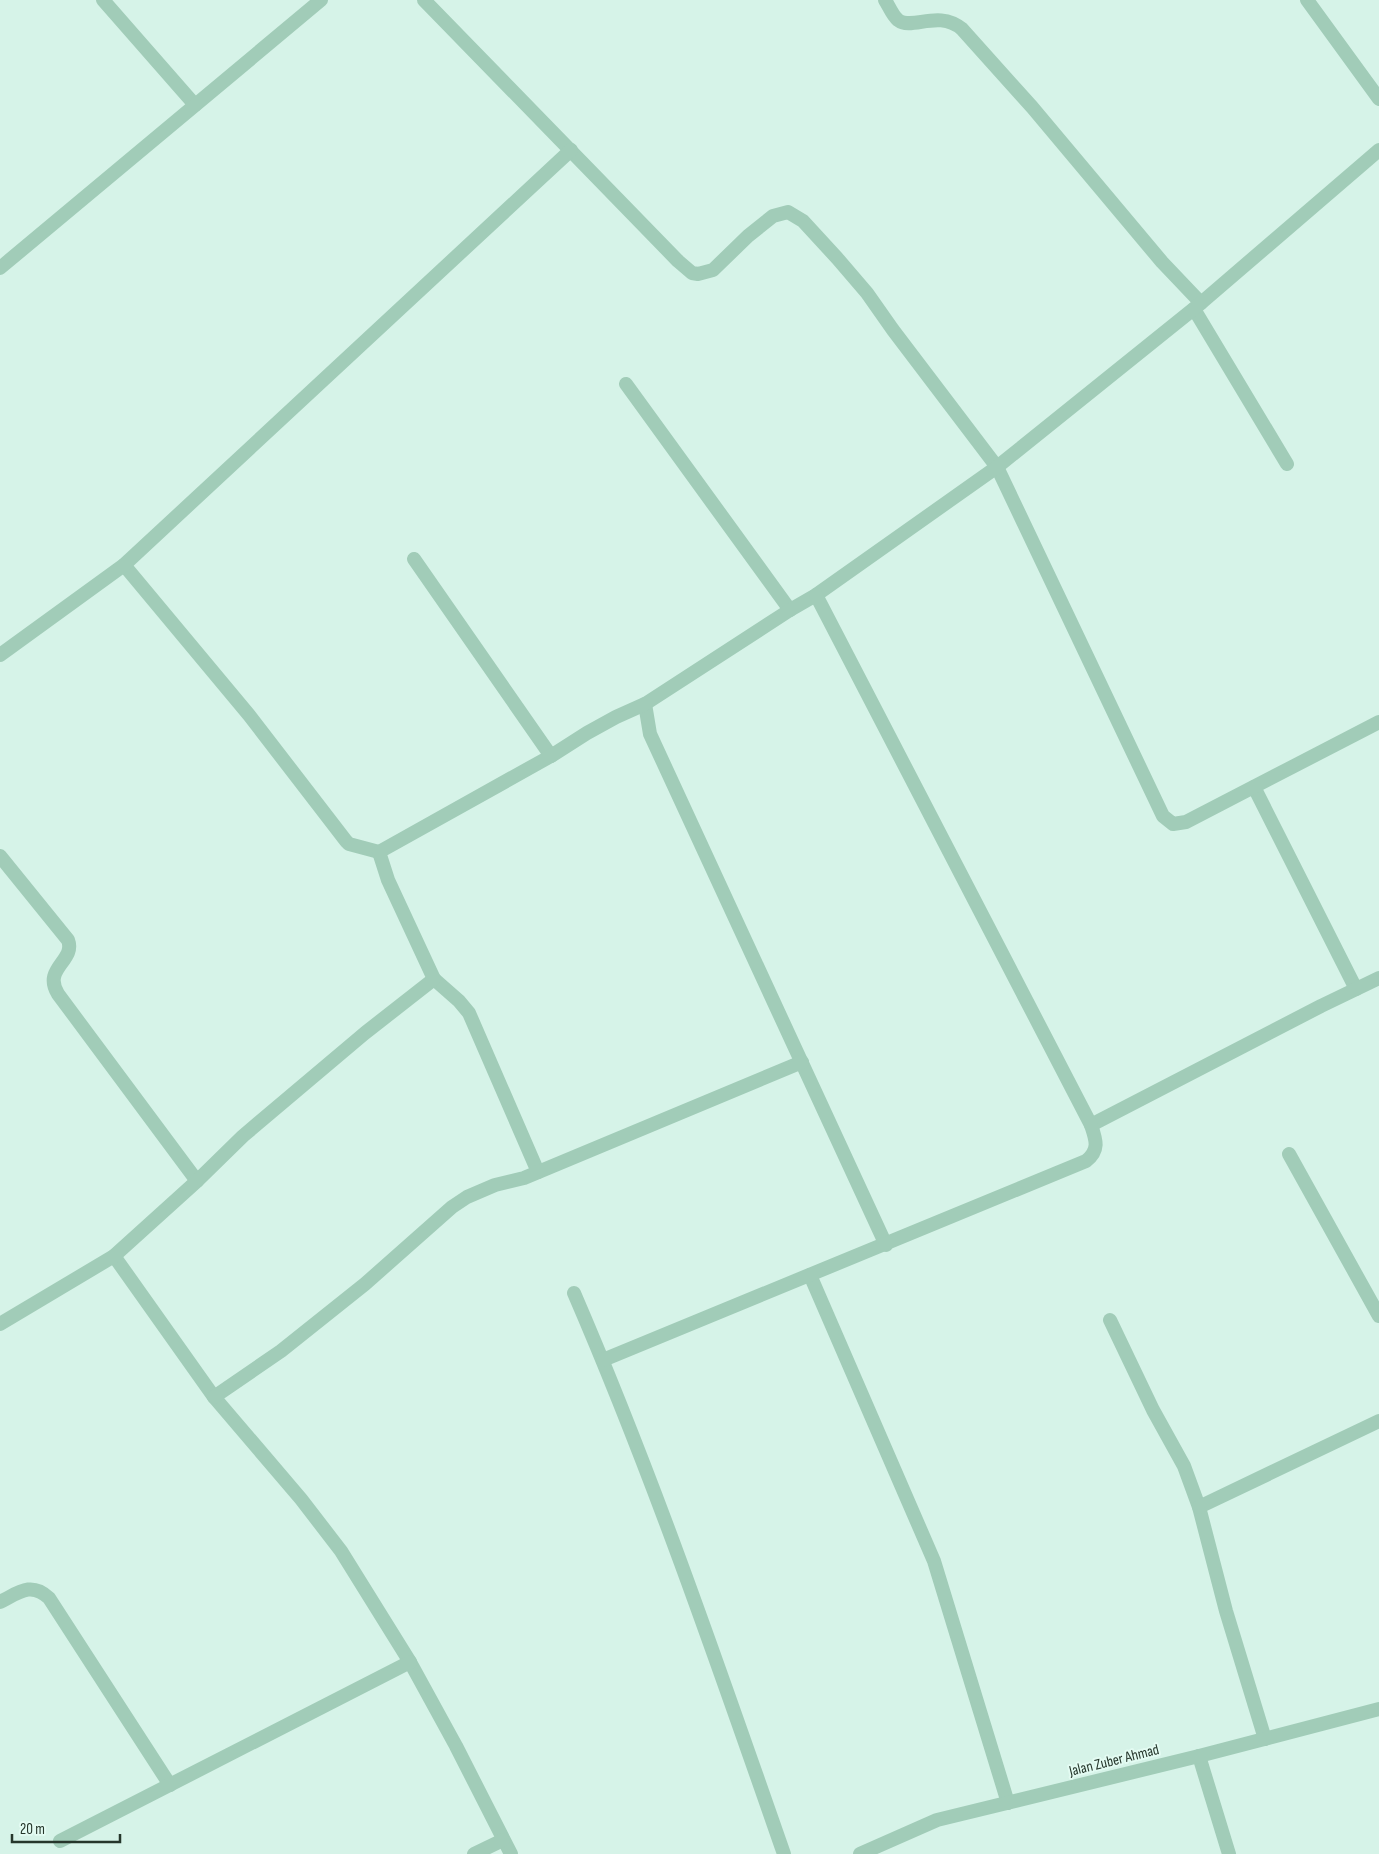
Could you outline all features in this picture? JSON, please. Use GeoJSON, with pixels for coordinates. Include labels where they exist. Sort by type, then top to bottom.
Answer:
{"type":"FeatureCollection","features":[{"type":"Feature","properties":{"kind":"street"},"geometry":{"type":"LineString","coordinates":[[103,0],[195,105]]}},
{"type":"Feature","properties":{"kind":"street"},"geometry":{"type":"LineString","coordinates":[[0,268],[321,0]]}},
{"type":"Feature","properties":{"kind":"street"},"geometry":{"type":"LineString","coordinates":[[424,0],[678,261],[692,273],[698,274],[712,270],[748,236],[773,216],[788,212],[803,220],[866,293],[997,467],[1163,816],[1173,824],[1186,822],[1379,722]]}},
{"type":"Feature","properties":{"kind":"street"},"geometry":{"type":"LineString","coordinates":[[885,0],[900,21],[912,23],[947,20],[954,23],[962,29],[1032,107],[1197,306],[1287,464]]}},
{"type":"Feature","properties":{"kind":"street"},"geometry":{"type":"LineString","coordinates":[[1307,0],[1379,99]]}},
{"type":"Feature","properties":{"kind":"street"},"geometry":{"type":"LineString","coordinates":[[0,655],[124,566],[571,150]]}},
{"type":"Feature","properties":{"kind":"street"},"geometry":{"type":"LineString","coordinates":[[124,566],[249,715],[346,841],[349,844],[379,852],[551,756],[616,717],[644,704],[816,595],[997,467],[1197,306],[1379,150]]}},
{"type":"Feature","properties":{"kind":"street"},"geometry":{"type":"LineString","coordinates":[[626,384],[790,610]]}},
{"type":"Feature","properties":{"kind":"street"},"geometry":{"type":"LineString","coordinates":[[414,559],[551,756]]}},
{"type":"Feature","properties":{"kind":"street"},"geometry":{"type":"LineString","coordinates":[[603,1360],[1086,1162],[1092,1157],[1097,1144],[1090,1126],[816,595]]}},
{"type":"Feature","properties":{"kind":"street"},"geometry":{"type":"LineString","coordinates":[[644,704],[650,734],[886,1245]]}},
{"type":"Feature","properties":{"kind":"street"},"geometry":{"type":"LineString","coordinates":[[1254,786],[1356,989]]}},
{"type":"Feature","properties":{"kind":"street"},"geometry":{"type":"LineString","coordinates":[[379,852],[388,880],[434,979],[459,1001],[469,1014],[538,1172]]}},
{"type":"Feature","properties":{"kind":"street"},"geometry":{"type":"LineString","coordinates":[[0,856],[68,940],[70,947],[54,975],[52,983],[54,987],[197,1181]]}},
{"type":"Feature","properties":{"kind":"street"},"geometry":{"type":"LineString","coordinates":[[1090,1126],[1379,978]]}},
{"type":"Feature","properties":{"kind":"street"},"geometry":{"type":"LineString","coordinates":[[0,1324],[114,1256],[197,1181],[243,1136],[365,1033],[434,979]]}},
{"type":"Feature","properties":{"kind":"street"},"geometry":{"type":"LineString","coordinates":[[214,1397],[289,1345],[365,1284],[436,1220],[467,1197],[495,1185],[524,1178],[802,1062]]}},
{"type":"Feature","properties":{"kind":"street"},"geometry":{"type":"LineString","coordinates":[[1289,1154],[1379,1316]]}},
{"type":"Feature","properties":{"kind":"street"},"geometry":{"type":"LineString","coordinates":[[114,1256],[214,1397],[301,1499],[342,1551],[410,1662],[456,1746],[510,1854]]}},
{"type":"Feature","properties":{"kind":"street"},"geometry":{"type":"LineString","coordinates":[[810,1275],[934,1561],[1008,1803]]}},
{"type":"Feature","properties":{"kind":"street"},"geometry":{"type":"LineString","coordinates":[[574,1293],[603,1360],[674,1541],[784,1854]]}},
{"type":"Feature","properties":{"kind":"street"},"geometry":{"type":"LineString","coordinates":[[1110,1320],[1153,1410],[1184,1466],[1199,1507],[1226,1611],[1265,1739]]}},
{"type":"Feature","properties":{"kind":"street"},"geometry":{"type":"LineString","coordinates":[[1199,1507],[1379,1421]]}},
{"type":"Feature","properties":{"kind":"street"},"geometry":{"type":"LineString","coordinates":[[0,1602],[32,1588],[43,1592],[49,1598],[170,1785]]}},
{"type":"Feature","properties":{"kind":"street"},"geometry":{"type":"LineString","coordinates":[[60,1841],[410,1662]]}},
{"type":"Feature","properties":{"kind":"street","name":"Jalan Zuber Ahmad"},"geometry":{"type":"LineString","coordinates":[[860,1854],[937,1820],[1379,1710]]}},
{"type":"Feature","properties":{"kind":"street"},"geometry":{"type":"LineString","coordinates":[[1199,1756],[1229,1854]]}},
{"type":"Feature","properties":{"kind":"street"},"geometry":{"type":"LineString","coordinates":[[474,1854],[503,1840]]}}]}
